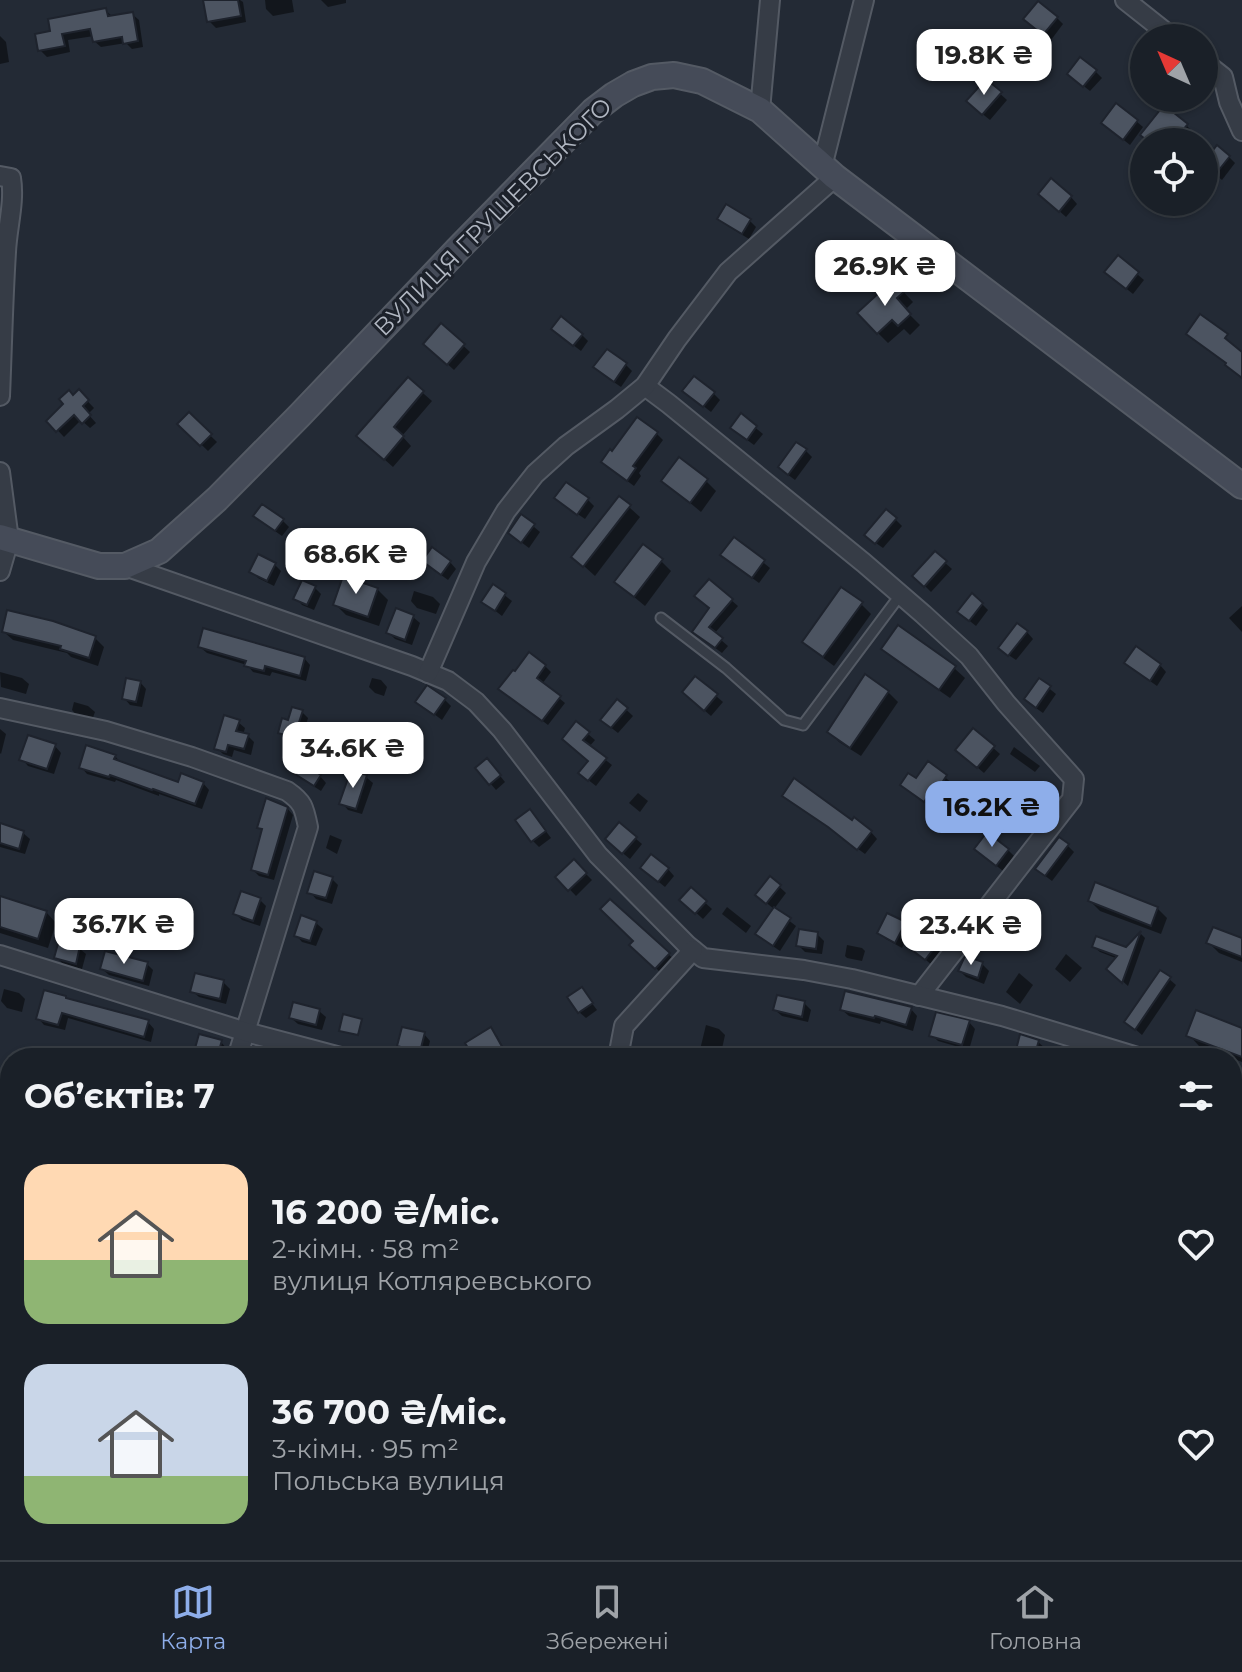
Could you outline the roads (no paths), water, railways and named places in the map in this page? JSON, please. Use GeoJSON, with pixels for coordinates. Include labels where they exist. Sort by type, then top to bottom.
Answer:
{"type":"FeatureCollection","features":[{"type":"Feature","properties":{"kind":"main road","name":"ВУЛИЦЯ ГРУШЕВСЬКОГО"},"geometry":{"type":"LineString","coordinates":[[125,566],[159,551],[217,499],[593,111],[633,84],[652,77],[674,75],[702,81],[760,110],[828,172],[1242,486]]}},
{"type":"Feature","properties":{"kind":"main road"},"geometry":{"type":"LineString","coordinates":[[5,538],[99,566],[125,566]]}},
{"type":"Feature","properties":{"kind":"street"},"geometry":{"type":"LineString","coordinates":[[760,110],[770,0]]}},
{"type":"Feature","properties":{"kind":"street"},"geometry":{"type":"LineString","coordinates":[[428,673],[476,562],[506,511],[535,474],[566,446],[645,386],[728,272],[828,172],[864,0]]}},
{"type":"Feature","properties":{"kind":"street"},"geometry":{"type":"LineString","coordinates":[[1125,0],[1155,24]]}},
{"type":"Feature","properties":{"kind":"street"},"geometry":{"type":"LineString","coordinates":[[1218,73],[1223,77],[1229,102],[1242,131]]}},
{"type":"Feature","properties":{"kind":"street"},"geometry":{"type":"LineString","coordinates":[[0,176],[11,178],[13,193],[8,218],[0,396]]}},
{"type":"Feature","properties":{"kind":"street"},"geometry":{"type":"LineString","coordinates":[[645,386],[901,594],[969,656],[1074,779],[1072,799],[919,996]]}},
{"type":"Feature","properties":{"kind":"street"},"geometry":{"type":"LineString","coordinates":[[0,472],[5,538],[0,571]]}},
{"type":"Feature","properties":{"kind":"street"},"geometry":{"type":"LineString","coordinates":[[125,566],[448,681],[476,702],[495,723],[598,855],[703,958],[852,979],[1002,1016],[1084,1048]]}},
{"type":"Feature","properties":{"kind":"street"},"geometry":{"type":"LineString","coordinates":[[0,708],[106,731],[192,757],[287,791],[300,800],[308,827],[240,1048]]}},
{"type":"Feature","properties":{"kind":"street"},"geometry":{"type":"LineString","coordinates":[[620,1048],[624,1026],[693,950]]}},
{"type":"Feature","properties":{"kind":"street"},"geometry":{"type":"LineString","coordinates":[[0,955],[306,1048]]}},
{"type":"Feature","properties":{"kind":"lane"},"geometry":{"type":"LineString","coordinates":[[661,618],[726,668],[784,720],[803,725],[901,594]]}}]}
